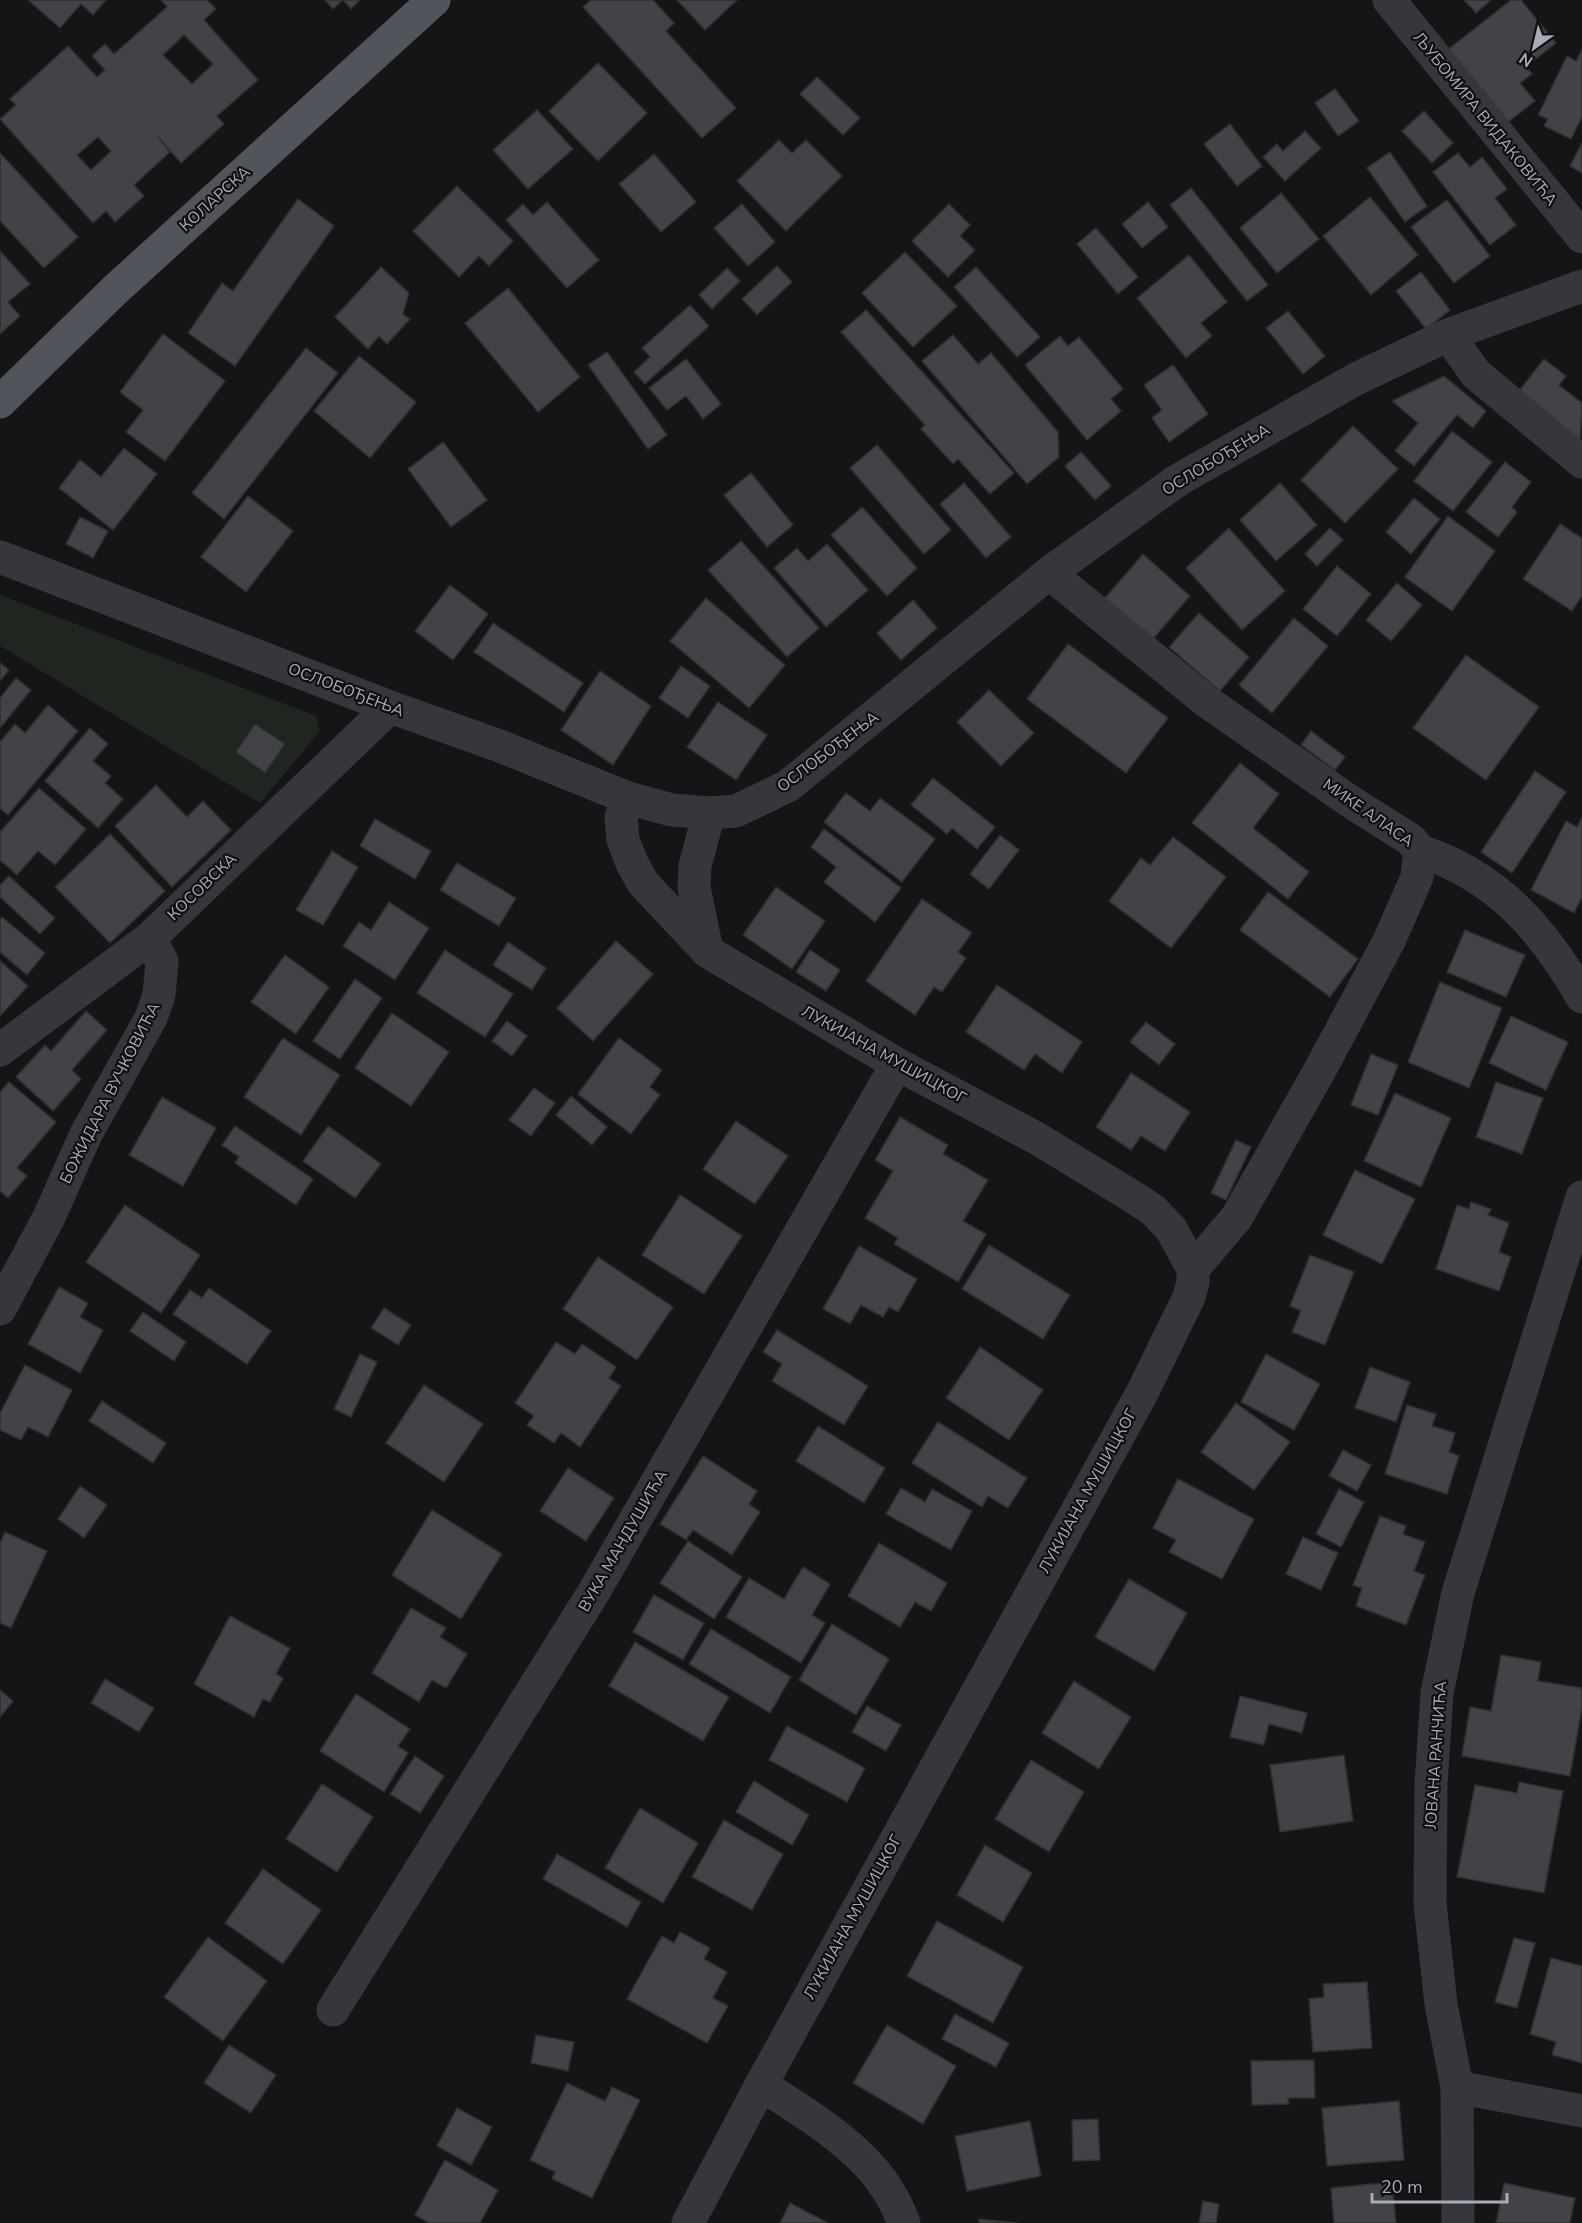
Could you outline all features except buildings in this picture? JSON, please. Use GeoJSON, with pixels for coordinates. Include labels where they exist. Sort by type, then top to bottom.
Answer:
{"type":"FeatureCollection","features":[{"type":"Feature","properties":{"kind":"main road","name":"КОЛАРСКА"},"geometry":{"type":"LineString","coordinates":[[0,402],[116,289],[434,0]]}},
{"type":"Feature","properties":{"kind":"street","name":"ЉУБОМИРА ВИДАКОВИЋА"},"geometry":{"type":"LineString","coordinates":[[1389,0],[1582,237]]}},
{"type":"Feature","properties":{"kind":"street","name":"ОСЛОБОЂЕЊА"},"geometry":{"type":"LineString","coordinates":[[0,557],[390,707],[500,746],[628,798],[672,810],[709,813],[736,810],[788,786],[1049,573],[1178,480],[1356,379],[1448,335],[1582,286]]}},
{"type":"Feature","properties":{"kind":"street"},"geometry":{"type":"LineString","coordinates":[[1448,335],[1476,374],[1582,462]]}},
{"type":"Feature","properties":{"kind":"street","name":"МИКЕ АЛАСА"},"geometry":{"type":"LineString","coordinates":[[1049,573],[1206,701],[1348,800],[1411,840],[1420,851],[1417,877],[1389,941],[1321,1068],[1237,1217],[1193,1269]]}},
{"type":"Feature","properties":{"kind":"street","name":"КОСОВСКА"},"geometry":{"type":"LineString","coordinates":[[0,1050],[150,938],[390,707]]}},
{"type":"Feature","properties":{"kind":"street","name":"ЛУКИЈАНА МУШИЦКОГ"},"geometry":{"type":"LineString","coordinates":[[628,798],[621,818],[623,840],[632,863],[644,883],[708,952],[897,1064],[1038,1140],[1153,1210],[1171,1229],[1193,1269],[1189,1297],[1142,1392],[761,2085],[688,2223]]}},
{"type":"Feature","properties":{"kind":"street"},"geometry":{"type":"LineString","coordinates":[[708,952],[694,887],[695,866],[709,813]]}},
{"type":"Feature","properties":{"kind":"street"},"geometry":{"type":"LineString","coordinates":[[1420,851],[1438,857],[1486,883],[1525,916],[1559,957],[1582,997]]}},
{"type":"Feature","properties":{"kind":"street","name":"БОЖИДАРА ВУЧКОВИЋА"},"geometry":{"type":"LineString","coordinates":[[0,1309],[49,1217],[86,1134],[150,1018],[159,995],[162,962],[150,938]]}},
{"type":"Feature","properties":{"kind":"street","name":"ВУКА МАНДУШИЋА"},"geometry":{"type":"LineString","coordinates":[[333,2010],[595,1590],[897,1064]]}},
{"type":"Feature","properties":{"kind":"street","name":"ЈОВАНА РАНЧИЋА"},"geometry":{"type":"LineString","coordinates":[[1458,2223],[1457,2087],[1441,2004],[1430,1903],[1431,1785],[1437,1693],[1458,1593],[1582,1197]]}},
{"type":"Feature","properties":{"kind":"street"},"geometry":{"type":"LineString","coordinates":[[761,2085],[809,2116],[868,2166],[890,2193],[904,2223]]}},
{"type":"Feature","properties":{"kind":"street"},"geometry":{"type":"LineString","coordinates":[[1457,2087],[1582,2111]]}},
{"type":"Feature","properties":{"kind":"shaded area"},"geometry":{"type":"Polygon","coordinates":[[[0,595],[316,716],[320,731],[260,803],[0,646],[0,595]]]}}]}
